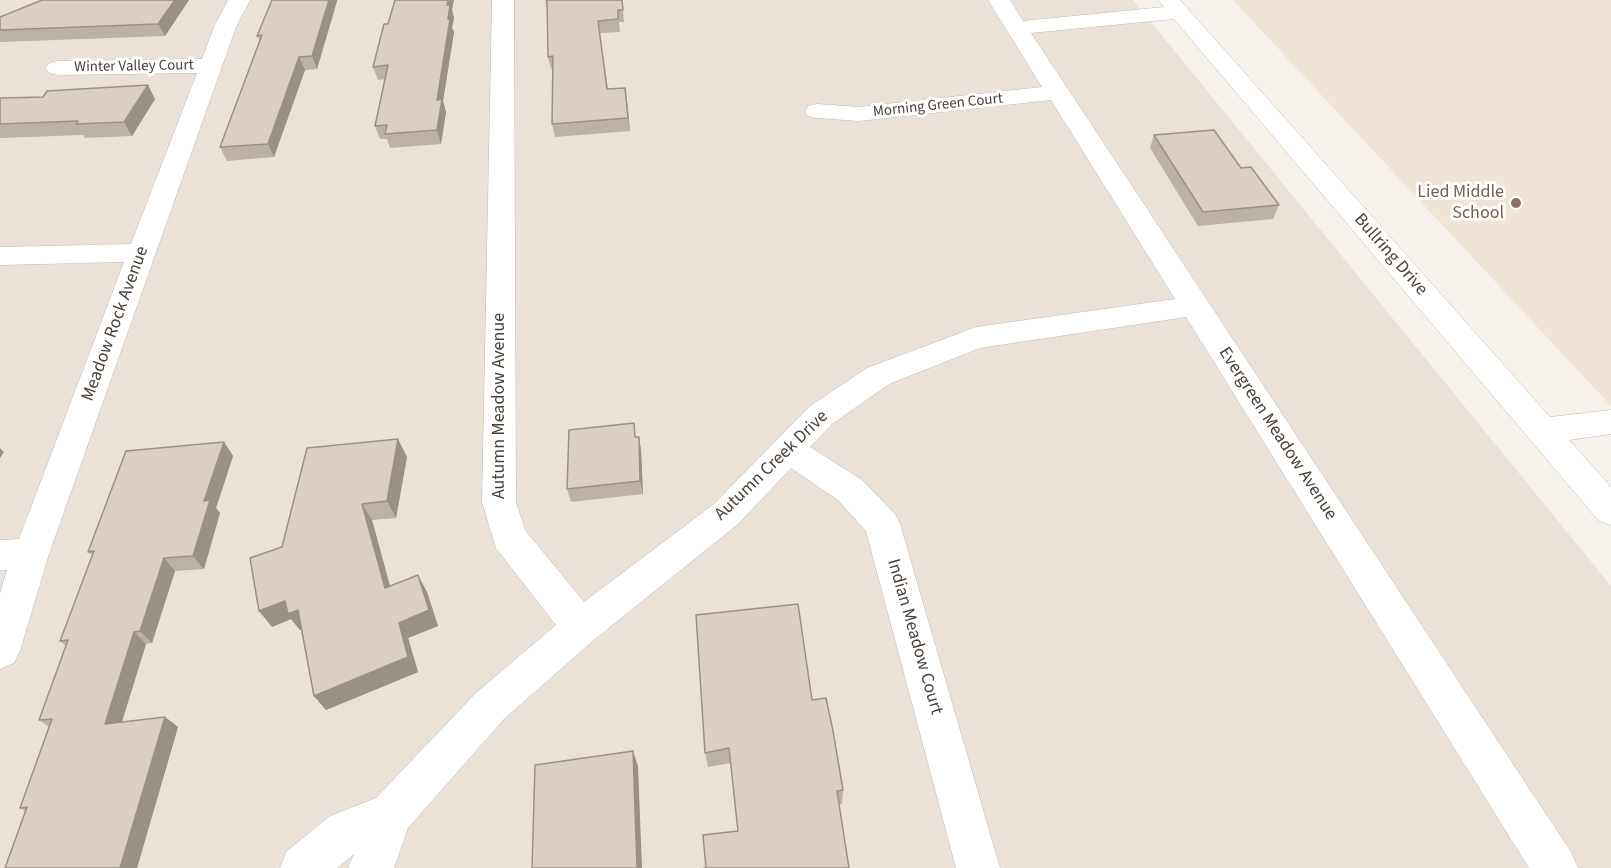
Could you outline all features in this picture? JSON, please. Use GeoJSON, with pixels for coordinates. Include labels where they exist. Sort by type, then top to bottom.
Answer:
{"type":"FeatureCollection","features":[{"type":"Feature","properties":{"kind":"street","name":"Meadow Rock Avenue"},"geometry":{"type":"LineString","coordinates":[[0,651],[16,555],[141,253],[225,27],[239,0]]}},
{"type":"Feature","properties":{"kind":"street","name":"Autumn Meadow Avenue"},"geometry":{"type":"LineString","coordinates":[[503,0],[499,502],[509,537],[581,627]]}},
{"type":"Feature","properties":{"kind":"street","name":"Evergreen Meadow Avenue"},"geometry":{"type":"LineString","coordinates":[[999,0],[1555,868]]}},
{"type":"Feature","properties":{"kind":"street"},"geometry":{"type":"LineString","coordinates":[[1017,28],[1174,6]]}},
{"type":"Feature","properties":{"kind":"street","name":"Bullring Drive"},"geometry":{"type":"LineString","coordinates":[[1174,6],[1611,511]]}},
{"type":"Feature","properties":{"kind":"street","name":"Winter Valley Court"},"geometry":{"type":"LineString","coordinates":[[57,68],[210,66]]}},
{"type":"Feature","properties":{"kind":"street","name":"Morning Green Court"},"geometry":{"type":"LineString","coordinates":[[817,111],[859,114],[1059,92]]}},
{"type":"Feature","properties":{"kind":"street"},"geometry":{"type":"LineString","coordinates":[[0,256],[141,253]]}},
{"type":"Feature","properties":{"kind":"street","name":"Autumn Creek Drive"},"geometry":{"type":"LineString","coordinates":[[581,627],[726,514],[821,415],[878,376],[976,338],[1195,306]]}},
{"type":"Feature","properties":{"kind":"street"},"geometry":{"type":"LineString","coordinates":[[1542,431],[1611,422]]}},
{"type":"Feature","properties":{"kind":"street","name":"Indian Meadow Court"},"geometry":{"type":"LineString","coordinates":[[787,449],[850,490],[882,524],[978,868]]}},
{"type":"Feature","properties":{"kind":"street"},"geometry":{"type":"LineString","coordinates":[[371,868],[391,814],[490,706],[581,627]]}},
{"type":"Feature","properties":{"kind":"street"},"geometry":{"type":"LineString","coordinates":[[302,868],[346,832],[391,814]]}},
{"type":"Feature","properties":{"kind":"shaded area"},"geometry":{"type":"Polygon","coordinates":[[[0,0],[1133,0],[1611,586],[1611,868],[0,868],[0,0]]]}},
{"type":"Feature","properties":{"kind":"shaded area","name":"Lied Middle School"},"geometry":{"type":"Polygon","coordinates":[[[1233,0],[1611,0],[1611,406],[1233,0]]]}},
{"type":"Feature","properties":{"kind":"building"},"geometry":{"type":"Polygon","coordinates":[[[42,0],[175,0],[158,24],[0,30],[0,17],[42,0]]]}},
{"type":"Feature","properties":{"kind":"building"},"geometry":{"type":"Polygon","coordinates":[[[272,0],[329,0],[312,56],[299,57],[268,144],[220,147],[262,35],[257,36],[272,0]]]}},
{"type":"Feature","properties":{"kind":"building"},"geometry":{"type":"Polygon","coordinates":[[[395,0],[448,0],[447,5],[450,5],[448,19],[450,19],[437,100],[442,99],[437,130],[385,134],[387,125],[375,126],[388,65],[373,67],[384,24],[388,24],[395,0]]]}},
{"type":"Feature","properties":{"kind":"building"},"geometry":{"type":"Polygon","coordinates":[[[547,0],[622,0],[623,10],[618,10],[618,19],[598,21],[607,89],[625,88],[628,118],[552,124],[553,56],[548,57],[547,0]]]}},
{"type":"Feature","properties":{"kind":"building"},"geometry":{"type":"Polygon","coordinates":[[[148,85],[124,122],[0,124],[0,98],[43,97],[47,91],[148,85]]]}},
{"type":"Feature","properties":{"kind":"building"},"geometry":{"type":"Polygon","coordinates":[[[1214,130],[1241,168],[1251,167],[1279,205],[1203,212],[1154,135],[1214,130]]]}},
{"type":"Feature","properties":{"kind":"building"},"geometry":{"type":"Polygon","coordinates":[[[634,423],[635,437],[639,437],[640,481],[567,489],[569,430],[634,423]]]}},
{"type":"Feature","properties":{"kind":"building"},"geometry":{"type":"Polygon","coordinates":[[[398,439],[387,501],[362,504],[385,588],[418,575],[429,610],[399,623],[408,657],[314,696],[298,610],[288,614],[285,601],[259,611],[250,558],[282,547],[307,448],[398,439]]]}},
{"type":"Feature","properties":{"kind":"building"},"geometry":{"type":"Polygon","coordinates":[[[224,442],[204,501],[210,500],[193,556],[164,558],[140,631],[134,632],[105,724],[165,717],[120,868],[5,868],[27,807],[20,808],[52,719],[39,720],[68,640],[60,641],[94,551],[88,552],[126,451],[224,442]]]}},
{"type":"Feature","properties":{"kind":"building"},"geometry":{"type":"Polygon","coordinates":[[[798,604],[812,700],[826,698],[833,731],[843,790],[837,791],[849,868],[706,868],[703,835],[738,831],[729,748],[705,753],[696,615],[798,604]]]}},
{"type":"Feature","properties":{"kind":"building"},"geometry":{"type":"Polygon","coordinates":[[[633,751],[637,868],[532,868],[535,765],[633,751]]]}},
{"type":"Feature","properties":{"kind":"place","name":"Lied Middle School"},"geometry":{"type":"Point","coordinates":[1516,203]}}]}
